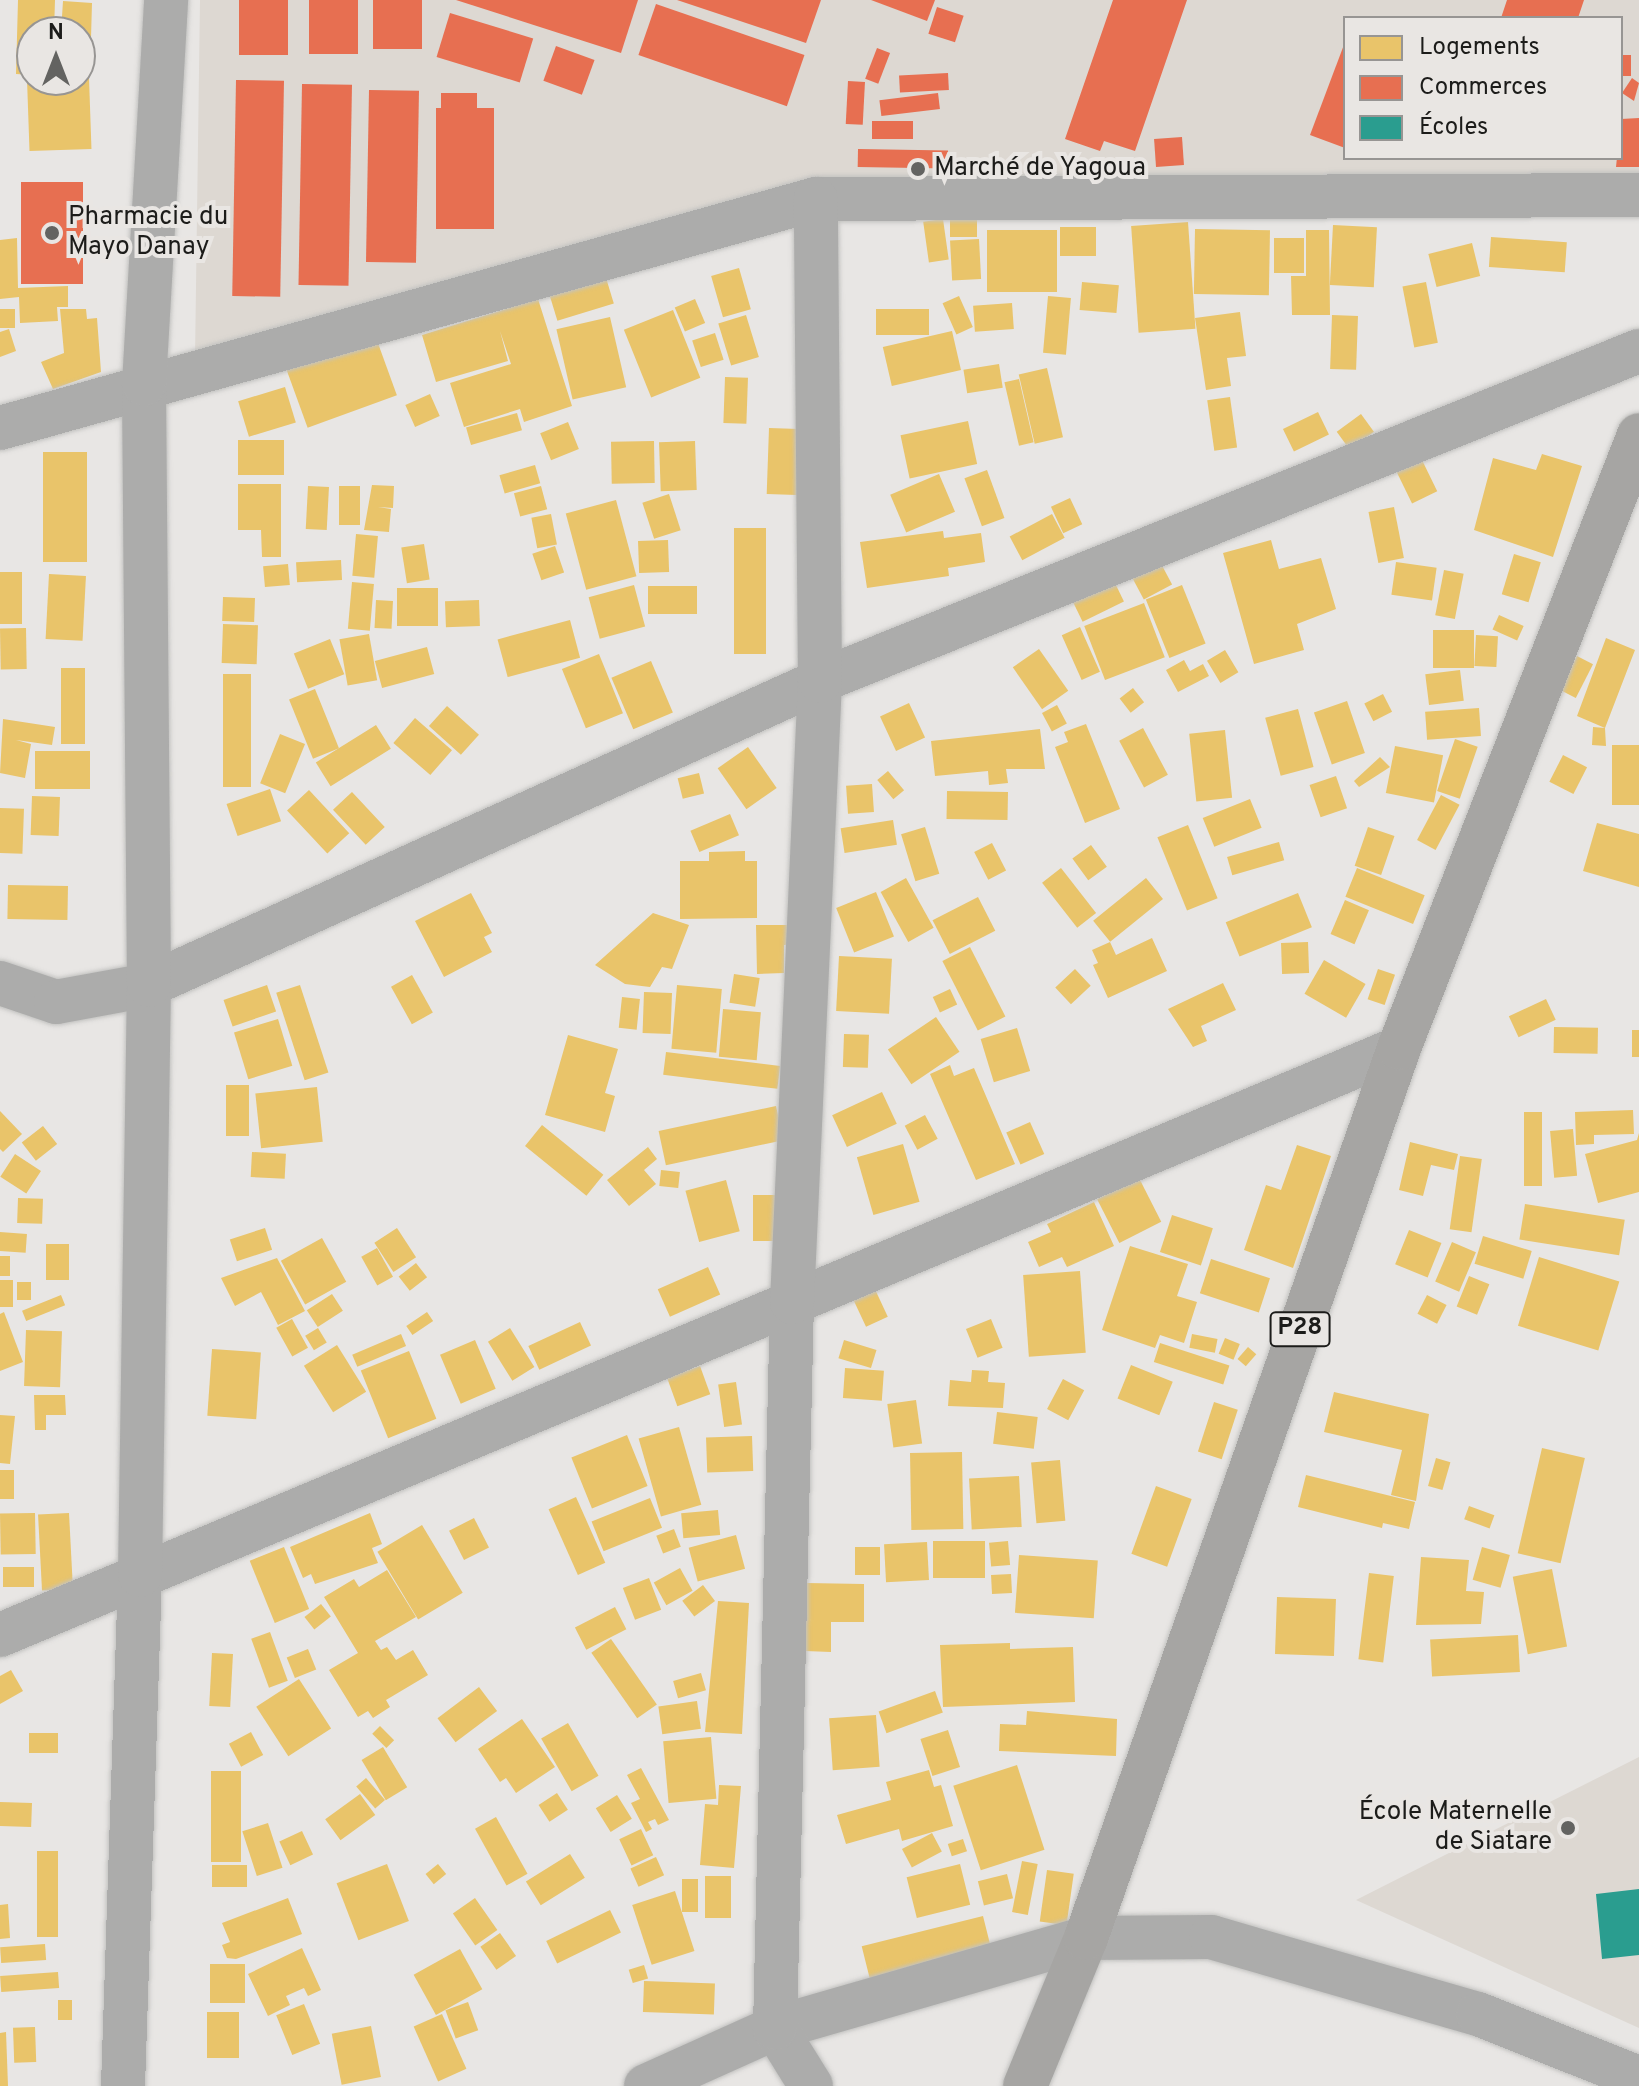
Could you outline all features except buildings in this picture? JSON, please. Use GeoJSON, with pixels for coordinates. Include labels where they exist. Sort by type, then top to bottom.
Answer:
{"type":"FeatureCollection","features":[{"type":"Feature","properties":{"kind":"main road","name":"P28"},"geometry":{"type":"LineString","coordinates":[[1025,2086],[1086,1938],[1399,1048],[1639,435]]}},
{"type":"Feature","properties":{"kind":"street"},"geometry":{"type":"LineString","coordinates":[[123,2086],[140,1575],[149,985],[144,384],[166,0]]}},
{"type":"Feature","properties":{"kind":"street"},"geometry":{"type":"LineString","coordinates":[[0,428],[144,384],[816,199],[1639,195]]}},
{"type":"Feature","properties":{"kind":"street"},"geometry":{"type":"LineString","coordinates":[[811,2086],[775,2028],[792,1302],[820,681],[816,199]]}},
{"type":"Feature","properties":{"kind":"street"},"geometry":{"type":"LineString","coordinates":[[0,983],[56,1002],[149,985],[820,681],[1639,351]]}},
{"type":"Feature","properties":{"kind":"street"},"geometry":{"type":"LineString","coordinates":[[0,1635],[1399,1048]]}},
{"type":"Feature","properties":{"kind":"street"},"geometry":{"type":"LineString","coordinates":[[646,2086],[775,2028],[1086,1938],[1211,1937],[1478,2014],[1639,2078]]}},
{"type":"Feature","properties":{"kind":"shaded area","name":"Marché de Yagoua"},"geometry":{"type":"Polygon","coordinates":[[[200,0],[1639,0],[1639,180],[794,185],[195,358],[200,0]]]}},
{"type":"Feature","properties":{"kind":"shaded area","name":"École Maternelle de Siatare"},"geometry":{"type":"Polygon","coordinates":[[[1639,1757],[1639,2028],[1356,1900],[1639,1757]]]}},
{"type":"Feature","properties":{"kind":"place","name":"Marché de Yagoua"},"geometry":{"type":"Point","coordinates":[918,169]}},
{"type":"Feature","properties":{"kind":"place","name":"Pharmacie du Mayo Danay"},"geometry":{"type":"Point","coordinates":[52,233]}},
{"type":"Feature","properties":{"kind":"place","name":"École Maternelle de Siatare"},"geometry":{"type":"Point","coordinates":[1568,1828]}}]}
